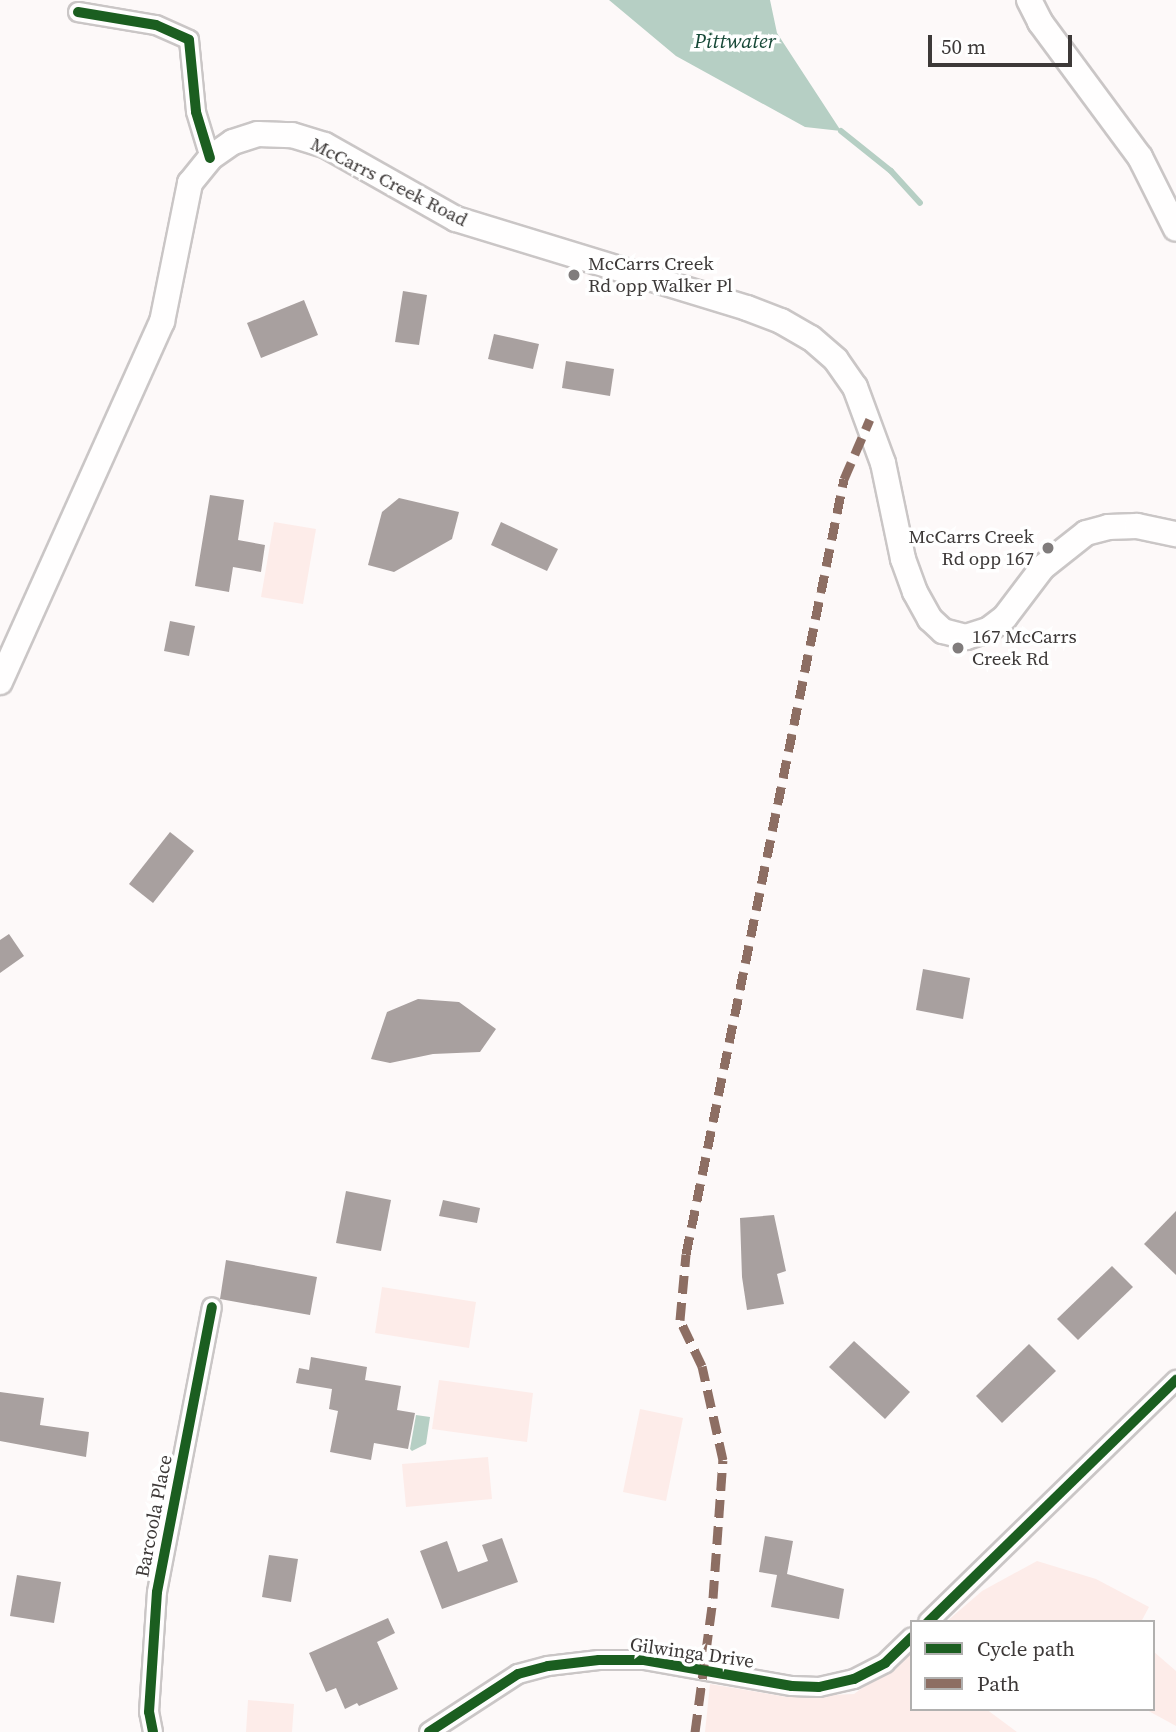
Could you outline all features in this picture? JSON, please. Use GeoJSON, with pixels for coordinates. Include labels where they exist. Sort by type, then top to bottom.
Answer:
{"type":"FeatureCollection","features":[{"type":"Feature","properties":{"kind":"main road"},"geometry":{"type":"LineString","coordinates":[[1029,0],[1040,22],[1140,158],[1176,229]]}},
{"type":"Feature","properties":{"kind":"main road","name":"McCarrs Creek Road"},"geometry":{"type":"LineString","coordinates":[[0,682],[162,322],[190,183],[210,158],[233,142],[258,134],[292,135],[325,145],[456,219],[747,308],[781,321],[811,338],[836,359],[855,387],[883,463],[903,559],[915,592],[930,619],[943,631],[966,637],[988,630],[1005,617],[1043,567],[1086,533],[1108,527],[1137,526],[1176,534]]}},
{"type":"Feature","properties":{"kind":"street"},"geometry":{"type":"LineString","coordinates":[[78,12],[156,25],[188,40],[196,112],[210,158]]}},
{"type":"Feature","properties":{"kind":"street","name":"Barcoola Place"},"geometry":{"type":"LineString","coordinates":[[153,1732],[149,1712],[158,1592],[212,1307]]}},
{"type":"Feature","properties":{"kind":"street"},"geometry":{"type":"LineString","coordinates":[[930,1620],[1176,1380]]}},
{"type":"Feature","properties":{"kind":"street","name":"Gilwinga Drive"},"geometry":{"type":"LineString","coordinates":[[429,1732],[518,1674],[548,1666],[599,1660],[644,1660],[792,1686],[819,1686],[853,1679],[885,1664],[910,1639]]}},
{"type":"Feature","properties":{"kind":"shaded area"},"geometry":{"type":"Polygon","coordinates":[[[274,522],[316,529],[303,604],[261,597],[274,522]]]}},
{"type":"Feature","properties":{"kind":"shaded area"},"geometry":{"type":"Polygon","coordinates":[[[382,1287],[476,1302],[469,1348],[375,1333],[382,1287]]]}},
{"type":"Feature","properties":{"kind":"shaded area"},"geometry":{"type":"Polygon","coordinates":[[[439,1380],[533,1393],[527,1442],[432,1429],[439,1380]]]}},
{"type":"Feature","properties":{"kind":"shaded area"},"geometry":{"type":"Polygon","coordinates":[[[640,1409],[683,1418],[666,1501],[623,1492],[640,1409]]]}},
{"type":"Feature","properties":{"kind":"shaded area"},"geometry":{"type":"Polygon","coordinates":[[[488,1457],[492,1499],[406,1507],[402,1464],[488,1457]]]}},
{"type":"Feature","properties":{"kind":"shaded area"},"geometry":{"type":"Polygon","coordinates":[[[1037,1561],[1096,1579],[1149,1607],[1142,1620],[948,1620],[982,1591],[1037,1561]]]}},
{"type":"Feature","properties":{"kind":"shaded area"},"geometry":{"type":"Polygon","coordinates":[[[910,1652],[910,1711],[989,1711],[1017,1732],[705,1732],[710,1684],[787,1697],[854,1694],[910,1652]]]}},
{"type":"Feature","properties":{"kind":"shaded area"},"geometry":{"type":"Polygon","coordinates":[[[1155,1653],[1176,1671],[1176,1726],[1149,1711],[1155,1711],[1155,1653]]]}},
{"type":"Feature","properties":{"kind":"shaded area"},"geometry":{"type":"Polygon","coordinates":[[[248,1700],[294,1704],[292,1732],[246,1732],[248,1700]]]}},
{"type":"Feature","properties":{"kind":"water","name":"Pittwater"},"geometry":{"type":"Polygon","coordinates":[[[609,0],[770,0],[777,33],[841,131],[805,127],[676,56],[609,0]]]}},
{"type":"Feature","properties":{"kind":"water"},"geometry":{"type":"Polygon","coordinates":[[[416,1415],[430,1417],[426,1444],[412,1451],[410,1449],[416,1415]]]}},
{"type":"Feature","properties":{"kind":"building"},"geometry":{"type":"Polygon","coordinates":[[[403,291],[427,295],[419,345],[395,342],[403,291]]]}},
{"type":"Feature","properties":{"kind":"building"},"geometry":{"type":"Polygon","coordinates":[[[304,300],[318,335],[261,358],[247,323],[304,300]]]}},
{"type":"Feature","properties":{"kind":"building"},"geometry":{"type":"Polygon","coordinates":[[[494,334],[539,344],[533,369],[488,359],[494,334]]]}},
{"type":"Feature","properties":{"kind":"building"},"geometry":{"type":"Polygon","coordinates":[[[566,361],[614,369],[610,396],[562,388],[566,361]]]}},
{"type":"Feature","properties":{"kind":"building"},"geometry":{"type":"Polygon","coordinates":[[[210,495],[244,500],[238,540],[265,545],[261,572],[233,567],[229,592],[195,586],[210,495]]]}},
{"type":"Feature","properties":{"kind":"building"},"geometry":{"type":"Polygon","coordinates":[[[399,498],[459,512],[452,539],[394,572],[368,565],[382,512],[399,498]]]}},
{"type":"Feature","properties":{"kind":"building"},"geometry":{"type":"Polygon","coordinates":[[[501,522],[558,549],[547,571],[491,545],[501,522]]]}},
{"type":"Feature","properties":{"kind":"building"},"geometry":{"type":"Polygon","coordinates":[[[170,621],[195,626],[189,656],[164,651],[170,621]]]}},
{"type":"Feature","properties":{"kind":"building"},"geometry":{"type":"Polygon","coordinates":[[[170,832],[194,851],[153,903],[129,884],[170,832]]]}},
{"type":"Feature","properties":{"kind":"building"},"geometry":{"type":"Polygon","coordinates":[[[9,934],[24,956],[0,973],[0,940],[9,934]]]}},
{"type":"Feature","properties":{"kind":"building"},"geometry":{"type":"Polygon","coordinates":[[[923,969],[970,978],[963,1019],[916,1010],[923,969]]]}},
{"type":"Feature","properties":{"kind":"building"},"geometry":{"type":"Polygon","coordinates":[[[418,999],[459,1002],[496,1029],[480,1052],[433,1054],[390,1063],[371,1059],[387,1012],[418,999]]]}},
{"type":"Feature","properties":{"kind":"building"},"geometry":{"type":"Polygon","coordinates":[[[346,1191],[391,1200],[381,1251],[336,1243],[346,1191]]]}},
{"type":"Feature","properties":{"kind":"building"},"geometry":{"type":"Polygon","coordinates":[[[443,1200],[480,1208],[477,1223],[439,1216],[443,1200]]]}},
{"type":"Feature","properties":{"kind":"building"},"geometry":{"type":"Polygon","coordinates":[[[1176,1211],[1176,1275],[1144,1244],[1176,1211]]]}},
{"type":"Feature","properties":{"kind":"building"},"geometry":{"type":"Polygon","coordinates":[[[774,1215],[786,1271],[777,1274],[784,1304],[747,1310],[742,1277],[740,1218],[774,1215]]]}},
{"type":"Feature","properties":{"kind":"building"},"geometry":{"type":"Polygon","coordinates":[[[226,1260],[317,1277],[310,1315],[220,1299],[226,1260]]]}},
{"type":"Feature","properties":{"kind":"building"},"geometry":{"type":"Polygon","coordinates":[[[1112,1266],[1133,1287],[1078,1340],[1057,1319],[1112,1266]]]}},
{"type":"Feature","properties":{"kind":"building"},"geometry":{"type":"Polygon","coordinates":[[[854,1341],[910,1392],[885,1419],[829,1367],[854,1341]]]}},
{"type":"Feature","properties":{"kind":"building"},"geometry":{"type":"Polygon","coordinates":[[[1029,1344],[1056,1371],[1002,1423],[976,1396],[1029,1344]]]}},
{"type":"Feature","properties":{"kind":"building"},"geometry":{"type":"Polygon","coordinates":[[[311,1357],[367,1367],[365,1380],[401,1386],[397,1410],[415,1413],[408,1449],[374,1443],[371,1460],[330,1452],[338,1411],[329,1409],[332,1389],[296,1383],[299,1368],[309,1370],[311,1357]]]}},
{"type":"Feature","properties":{"kind":"building"},"geometry":{"type":"Polygon","coordinates":[[[0,1392],[44,1398],[40,1425],[89,1432],[86,1457],[0,1441],[0,1392]]]}},
{"type":"Feature","properties":{"kind":"building"},"geometry":{"type":"Polygon","coordinates":[[[765,1536],[793,1541],[787,1574],[844,1589],[839,1619],[771,1607],[777,1575],[759,1572],[765,1536]]]}},
{"type":"Feature","properties":{"kind":"building"},"geometry":{"type":"Polygon","coordinates":[[[502,1538],[518,1582],[442,1609],[420,1551],[447,1541],[458,1572],[488,1561],[482,1545],[502,1538]]]}},
{"type":"Feature","properties":{"kind":"building"},"geometry":{"type":"Polygon","coordinates":[[[269,1555],[298,1559],[291,1602],[262,1597],[269,1555]]]}},
{"type":"Feature","properties":{"kind":"building"},"geometry":{"type":"Polygon","coordinates":[[[17,1575],[61,1582],[54,1623],[10,1616],[17,1575]]]}},
{"type":"Feature","properties":{"kind":"building"},"geometry":{"type":"Polygon","coordinates":[[[388,1618],[395,1633],[377,1642],[398,1689],[359,1706],[357,1703],[345,1709],[336,1688],[326,1692],[309,1653],[388,1618]]]}},
{"type":"Feature","properties":{"kind":"waterway"},"geometry":{"type":"LineString","coordinates":[[841,131],[891,171],[920,203]]}},
{"type":"Feature","properties":{"kind":"marked path"},"geometry":{"type":"LineString","coordinates":[[695,1732],[713,1598],[723,1460],[702,1366],[680,1320],[686,1254],[844,479],[870,419]]}},
{"type":"Feature","properties":{"kind":"cycle path"},"geometry":{"type":"LineString","coordinates":[[78,12],[156,25],[189,40],[196,112],[210,158]]}},
{"type":"Feature","properties":{"kind":"cycle path"},"geometry":{"type":"LineString","coordinates":[[153,1732],[149,1712],[157,1592],[212,1307]]}},
{"type":"Feature","properties":{"kind":"cycle path"},"geometry":{"type":"LineString","coordinates":[[930,1620],[1176,1380]]}},
{"type":"Feature","properties":{"kind":"cycle path"},"geometry":{"type":"LineString","coordinates":[[429,1732],[518,1674],[548,1666],[599,1660],[644,1660],[792,1686],[819,1687],[854,1679],[885,1663],[910,1639]]}},
{"type":"Feature","properties":{"kind":"place","name":"McCarrs Creek Rd opp Walker Pl"},"geometry":{"type":"Point","coordinates":[574,275]}},
{"type":"Feature","properties":{"kind":"place","name":"McCarrs Creek Rd opp 167"},"geometry":{"type":"Point","coordinates":[1048,548]}},
{"type":"Feature","properties":{"kind":"place","name":"167 McCarrs Creek Rd"},"geometry":{"type":"Point","coordinates":[958,648]}}]}
